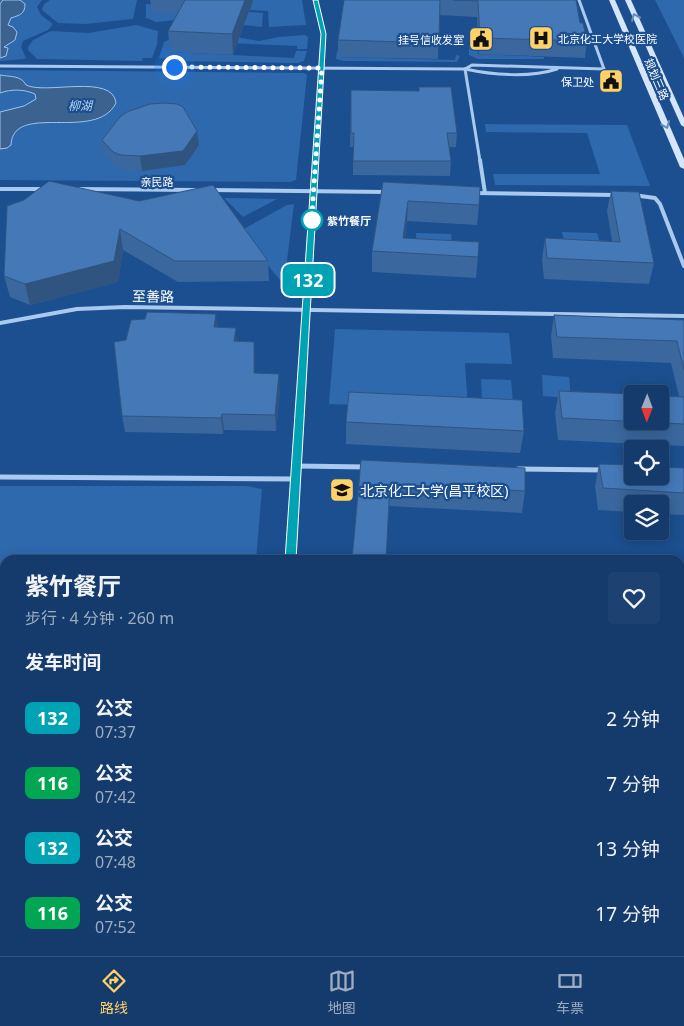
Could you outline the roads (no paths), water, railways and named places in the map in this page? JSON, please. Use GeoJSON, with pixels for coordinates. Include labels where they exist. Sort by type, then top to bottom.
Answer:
{"type":"FeatureCollection","features":[{"type":"Feature","properties":{"kind":"main road","name":"规划三路"},"geometry":{"type":"LineString","coordinates":[[612,0],[684,167]]}},
{"type":"Feature","properties":{"kind":"main road","name":"规划三路"},"geometry":{"type":"LineString","coordinates":[[628,0],[684,125]]}},
{"type":"Feature","properties":{"kind":"street"},"geometry":{"type":"LineString","coordinates":[[291,555],[324,34],[316,0]]}},
{"type":"Feature","properties":{"kind":"street"},"geometry":{"type":"LineString","coordinates":[[466,69],[472,65],[532,65],[557,68],[604,69],[579,0]]}},
{"type":"Feature","properties":{"kind":"street"},"geometry":{"type":"LineString","coordinates":[[0,66],[466,69],[481,72],[537,73],[557,68]]}},
{"type":"Feature","properties":{"kind":"street"},"geometry":{"type":"LineString","coordinates":[[466,69],[486,193]]}},
{"type":"Feature","properties":{"kind":"street"},"geometry":{"type":"LineString","coordinates":[[0,189],[50,189]]}},
{"type":"Feature","properties":{"kind":"street","name":"亲民路"},"geometry":{"type":"LineString","coordinates":[[70,189],[390,192]]}},
{"type":"Feature","properties":{"kind":"street"},"geometry":{"type":"LineString","coordinates":[[466,193],[646,195],[655,198],[660,204],[684,266]]}},
{"type":"Feature","properties":{"kind":"street","name":"至善路"},"geometry":{"type":"LineString","coordinates":[[0,323],[77,309],[102,308],[684,316]]}},
{"type":"Feature","properties":{"kind":"street"},"geometry":{"type":"LineString","coordinates":[[296,466],[374,467]]}},
{"type":"Feature","properties":{"kind":"street"},"geometry":{"type":"LineString","coordinates":[[508,469],[613,470]]}},
{"type":"Feature","properties":{"kind":"street"},"geometry":{"type":"LineString","coordinates":[[0,477],[296,479]]}},
{"type":"Feature","properties":{"kind":"water"},"geometry":{"type":"Polygon","coordinates":[[[3,0],[20,0],[25,4],[21,14],[11,18],[8,25],[17,32],[15,40],[4,47],[8,48],[6,56],[0,58],[0,4],[3,0]]]}},
{"type":"Feature","properties":{"kind":"water","name":"柳湖"},"geometry":{"type":"Polygon","coordinates":[[[0,75],[18,78],[26,85],[35,87],[77,86],[103,89],[112,94],[116,103],[106,114],[91,120],[40,123],[25,126],[15,132],[11,145],[0,149],[0,112],[24,106],[36,99],[35,94],[22,90],[0,93],[0,75]]]}},
{"type":"Feature","properties":{"kind":"place","name":"北京化工大学校医院"},"geometry":{"type":"Point","coordinates":[541,38]}},
{"type":"Feature","properties":{"kind":"place","name":"挂号信收发室"},"geometry":{"type":"Point","coordinates":[481,39]}},
{"type":"Feature","properties":{"kind":"place","name":"保卫处"},"geometry":{"type":"Point","coordinates":[611,81]}},
{"type":"Feature","properties":{"kind":"place","name":"紫竹餐厅"},"geometry":{"type":"Point","coordinates":[312,220]}},
{"type":"Feature","properties":{"kind":"place","name":"北京化工大学(昌平校区)"},"geometry":{"type":"Point","coordinates":[342,490]}}]}
